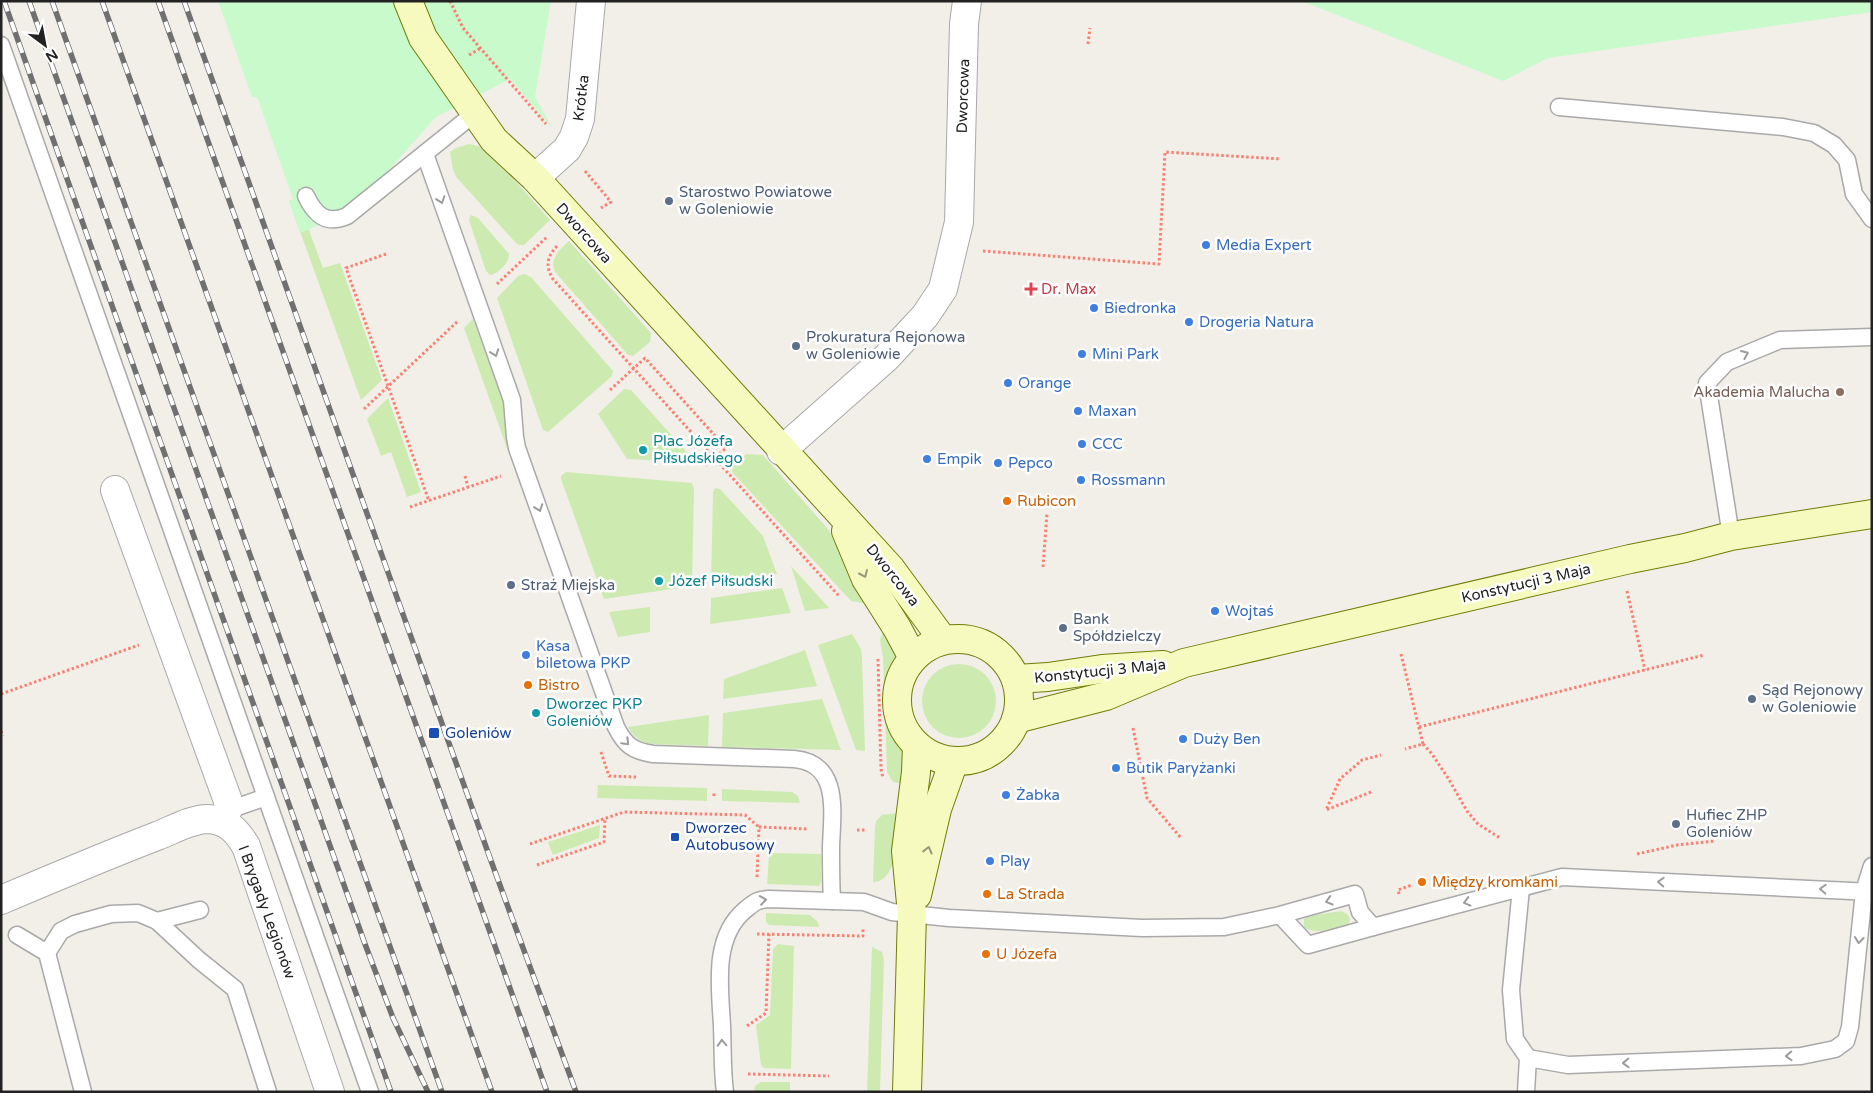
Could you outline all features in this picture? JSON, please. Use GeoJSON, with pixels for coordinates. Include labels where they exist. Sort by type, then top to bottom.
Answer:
{"type":"FeatureCollection","features":[{"type":"Feature","properties":{"kind":"street","name":"Dworcowa"},"geometry":{"type":"LineString","coordinates":[[408,1],[422,38],[494,140],[535,178],[781,451],[891,569],[943,640]]}},
{"type":"Feature","properties":{"kind":"street","name":"Krótka"},"geometry":{"type":"LineString","coordinates":[[535,178],[567,149],[574,137],[580,119],[591,1]]}},
{"type":"Feature","properties":{"kind":"street","name":"Dworcowa"},"geometry":{"type":"LineString","coordinates":[[781,451],[886,358],[925,316],[942,290],[959,222],[964,24],[967,1]]}},
{"type":"Feature","properties":{"kind":"street"},"geometry":{"type":"LineString","coordinates":[[1,900],[198,820],[224,816],[228,801],[222,783],[115,490]]}},
{"type":"Feature","properties":{"kind":"street","name":"Dworcowa"},"geometry":{"type":"LineString","coordinates":[[839,513],[866,579],[897,628],[913,658]]}},
{"type":"Feature","properties":{"kind":"street","name":"Konstytucji 3 Maja"},"geometry":{"type":"LineString","coordinates":[[1016,679],[1048,677],[1102,669],[1184,663],[1730,536],[1872,514]]}},
{"type":"Feature","properties":{"kind":"street"},"geometry":{"type":"LineString","coordinates":[[959,638],[973,640],[999,654],[1009,665],[1016,679],[1019,692],[1019,706],[1016,718],[1003,742],[993,751],[968,761],[941,759],[928,754],[917,746],[902,727],[898,715],[896,703],[900,679],[905,668],[921,650],[943,640],[959,638]]}},
{"type":"Feature","properties":{"kind":"street","name":"Konstytucji 3 Maja"},"geometry":{"type":"LineString","coordinates":[[1016,718],[1106,696],[1184,663]]}},
{"type":"Feature","properties":{"kind":"street"},"geometry":{"type":"LineString","coordinates":[[907,1092],[912,914],[906,851],[914,793],[917,746]]}},
{"type":"Feature","properties":{"kind":"street"},"geometry":{"type":"LineString","coordinates":[[912,914],[938,809],[954,761]]}},
{"type":"Feature","properties":{"kind":"street","name":"I Brygady Legionów"},"geometry":{"type":"LineString","coordinates":[[224,816],[230,826],[240,835],[246,846],[330,1092]]}},
{"type":"Feature","properties":{"kind":"lane"},"geometry":{"type":"LineString","coordinates":[[1,46],[370,1092]]}},
{"type":"Feature","properties":{"kind":"lane"},"geometry":{"type":"LineString","coordinates":[[1560,107],[1783,127],[1814,133],[1834,145],[1847,160],[1854,194],[1872,218]]}},
{"type":"Feature","properties":{"kind":"lane"},"geometry":{"type":"LineString","coordinates":[[306,196],[312,208],[325,218],[338,220],[347,216],[475,113]]}},
{"type":"Feature","properties":{"kind":"lane"},"geometry":{"type":"LineString","coordinates":[[425,154],[512,400],[517,448],[616,727],[622,739],[636,750],[653,754],[794,759],[812,764],[825,776],[833,801],[830,876],[832,901]]}},
{"type":"Feature","properties":{"kind":"lane"},"geometry":{"type":"LineString","coordinates":[[1730,536],[1707,383],[1727,362],[1780,340],[1872,337]]}},
{"type":"Feature","properties":{"kind":"lane"},"geometry":{"type":"LineString","coordinates":[[224,816],[266,798]]}},
{"type":"Feature","properties":{"kind":"lane"},"geometry":{"type":"LineString","coordinates":[[1528,1058],[1568,1066],[1802,1056],[1835,1049],[1846,1041],[1850,1027],[1872,866]]}},
{"type":"Feature","properties":{"kind":"lane"},"geometry":{"type":"LineString","coordinates":[[1280,915],[1308,945],[1562,877],[1868,892]]}},
{"type":"Feature","properties":{"kind":"lane"},"geometry":{"type":"LineString","coordinates":[[1520,888],[1511,990],[1515,1039],[1528,1058],[1526,1092]]}},
{"type":"Feature","properties":{"kind":"lane"},"geometry":{"type":"LineString","coordinates":[[725,1092],[720,978],[722,952],[728,928],[737,917],[757,900],[864,902],[892,912],[949,918],[1142,928],[1224,927],[1280,915],[1355,894],[1360,912],[1373,927]]}},
{"type":"Feature","properties":{"kind":"lane"},"geometry":{"type":"LineString","coordinates":[[157,921],[200,910]]}},
{"type":"Feature","properties":{"kind":"lane"},"geometry":{"type":"LineString","coordinates":[[47,953],[61,931],[74,924],[110,914],[129,913],[138,913],[157,921],[199,960],[235,989],[268,1092]]}},
{"type":"Feature","properties":{"kind":"lane"},"geometry":{"type":"LineString","coordinates":[[17,935],[47,953],[83,1092]]}},
{"type":"Feature","properties":{"kind":"path"},"geometry":{"type":"LineString","coordinates":[[450,1],[463,28],[611,202]]}},
{"type":"Feature","properties":{"kind":"path"},"geometry":{"type":"LineString","coordinates":[[1088,44],[1090,28]]}},
{"type":"Feature","properties":{"kind":"path"},"geometry":{"type":"LineString","coordinates":[[974,250],[1159,264],[1165,152],[1280,159]]}},
{"type":"Feature","properties":{"kind":"path"},"geometry":{"type":"LineString","coordinates":[[364,409],[550,234]]}},
{"type":"Feature","properties":{"kind":"path"},"geometry":{"type":"LineString","coordinates":[[561,242],[549,258],[548,268],[550,273],[633,369],[846,603]]}},
{"type":"Feature","properties":{"kind":"path"},"geometry":{"type":"LineString","coordinates":[[386,254],[346,268],[429,501]]}},
{"type":"Feature","properties":{"kind":"path"},"geometry":{"type":"LineString","coordinates":[[610,390],[645,358],[726,448],[706,466]]}},
{"type":"Feature","properties":{"kind":"path"},"geometry":{"type":"LineString","coordinates":[[465,476],[468,487]]}},
{"type":"Feature","properties":{"kind":"path"},"geometry":{"type":"LineString","coordinates":[[1043,568],[1047,512]]}},
{"type":"Feature","properties":{"kind":"path"},"geometry":{"type":"LineString","coordinates":[[1627,591],[1645,670]]}},
{"type":"Feature","properties":{"kind":"path"},"geometry":{"type":"LineString","coordinates":[[1,694],[168,635]]}},
{"type":"Feature","properties":{"kind":"path"},"geometry":{"type":"LineString","coordinates":[[878,654],[882,774],[889,785],[914,793]]}},
{"type":"Feature","properties":{"kind":"path"},"geometry":{"type":"LineString","coordinates":[[1401,654],[1423,744],[1448,778],[1467,812],[1478,824],[1500,838]]}},
{"type":"Feature","properties":{"kind":"path"},"geometry":{"type":"LineString","coordinates":[[1419,728],[1704,655]]}},
{"type":"Feature","properties":{"kind":"path"},"geometry":{"type":"LineString","coordinates":[[1133,728],[1147,798],[1181,838]]}},
{"type":"Feature","properties":{"kind":"path"},"geometry":{"type":"LineString","coordinates":[[1,731],[3,736]]}},
{"type":"Feature","properties":{"kind":"path"},"geometry":{"type":"LineString","coordinates":[[1405,749],[1423,744]]}},
{"type":"Feature","properties":{"kind":"path"},"geometry":{"type":"LineString","coordinates":[[1371,792],[1326,810],[1340,779],[1362,760],[1381,756]]}},
{"type":"Feature","properties":{"kind":"path"},"geometry":{"type":"LineString","coordinates":[[530,844],[624,812],[745,815],[759,827]]}},
{"type":"Feature","properties":{"kind":"path"},"geometry":{"type":"LineString","coordinates":[[537,865],[604,842],[605,818]]}},
{"type":"Feature","properties":{"kind":"path"},"geometry":{"type":"LineString","coordinates":[[780,828],[797,828]]}},
{"type":"Feature","properties":{"kind":"path"},"geometry":{"type":"LineString","coordinates":[[1601,879],[1627,858],[1647,851],[1677,844],[1715,842]]}},
{"type":"Feature","properties":{"kind":"path"},"geometry":{"type":"LineString","coordinates":[[1398,890],[1412,885]]}},
{"type":"Feature","properties":{"kind":"path"},"geometry":{"type":"LineString","coordinates":[[743,1031],[748,1024],[766,1013],[769,934]]}},
{"type":"Feature","properties":{"kind":"path"},"geometry":{"type":"LineString","coordinates":[[779,935],[863,936]]}},
{"type":"Feature","properties":{"kind":"path"},"geometry":{"type":"LineString","coordinates":[[749,1083],[748,1074],[829,1076]]}},
{"type":"Feature","properties":{"kind":"green space"},"geometry":{"type":"Polygon","coordinates":[[[218,1],[551,1],[535,97],[553,129],[510,79],[436,117],[356,207],[301,233],[289,201],[293,199],[257,97],[252,97],[218,1]]]}},
{"type":"Feature","properties":{"kind":"green space"},"geometry":{"type":"Polygon","coordinates":[[[1302,1],[1872,1],[1872,12],[1548,58],[1503,81],[1302,1]]]}},
{"type":"Feature","properties":{"kind":"green space"},"geometry":{"type":"Polygon","coordinates":[[[469,144],[489,151],[550,220],[524,245],[516,243],[457,178],[453,170],[450,152],[469,144]]]}},
{"type":"Feature","properties":{"kind":"green space"},"geometry":{"type":"Polygon","coordinates":[[[297,198],[323,268],[340,263],[382,380],[361,400],[289,201],[297,198]]]}},
{"type":"Feature","properties":{"kind":"green space"},"geometry":{"type":"Polygon","coordinates":[[[471,215],[478,218],[509,254],[505,264],[493,274],[490,275],[486,271],[469,220],[471,215]]]}},
{"type":"Feature","properties":{"kind":"green space"},"geometry":{"type":"Polygon","coordinates":[[[569,241],[651,333],[650,342],[633,356],[628,355],[555,272],[554,258],[569,241]]]}},
{"type":"Feature","properties":{"kind":"green space"},"geometry":{"type":"Polygon","coordinates":[[[524,274],[531,277],[613,371],[612,376],[548,432],[543,430],[497,298],[518,276],[524,274]]]}},
{"type":"Feature","properties":{"kind":"green space"},"geometry":{"type":"Polygon","coordinates":[[[473,319],[503,401],[508,451],[464,328],[473,319]]]}},
{"type":"Feature","properties":{"kind":"green space"},"geometry":{"type":"Polygon","coordinates":[[[624,389],[631,390],[692,458],[690,462],[627,459],[598,414],[624,389]]]}},
{"type":"Feature","properties":{"kind":"green space"},"geometry":{"type":"Polygon","coordinates":[[[388,398],[421,492],[407,497],[391,452],[381,456],[367,419],[388,398]]]}},
{"type":"Feature","properties":{"kind":"green space"},"geometry":{"type":"Polygon","coordinates":[[[746,454],[763,455],[828,529],[868,604],[851,601],[732,472],[733,466],[746,454]]]}},
{"type":"Feature","properties":{"kind":"green space"},"geometry":{"type":"Polygon","coordinates":[[[566,472],[692,483],[694,488],[692,586],[604,599],[561,479],[561,476],[566,472]]]}},
{"type":"Feature","properties":{"kind":"green space"},"geometry":{"type":"Polygon","coordinates":[[[715,488],[720,489],[763,536],[777,574],[711,583],[713,492],[715,488]]]}},
{"type":"Feature","properties":{"kind":"green space"},"geometry":{"type":"Polygon","coordinates":[[[791,566],[829,608],[805,611],[791,566]]]}},
{"type":"Feature","properties":{"kind":"green space"},"geometry":{"type":"Polygon","coordinates":[[[782,588],[791,613],[710,624],[711,598],[782,588]]]}},
{"type":"Feature","properties":{"kind":"green space"},"geometry":{"type":"Polygon","coordinates":[[[650,607],[650,632],[618,637],[609,612],[650,607]]]}},
{"type":"Feature","properties":{"kind":"green space"},"geometry":{"type":"Polygon","coordinates":[[[884,628],[897,655],[888,704],[890,718],[907,754],[906,785],[893,782],[887,772],[883,657],[880,640],[884,628]]]}},
{"type":"Feature","properties":{"kind":"green space"},"geometry":{"type":"Polygon","coordinates":[[[852,634],[861,649],[862,658],[865,751],[856,750],[818,645],[852,634]]]}},
{"type":"Feature","properties":{"kind":"green space"},"geometry":{"type":"Polygon","coordinates":[[[805,650],[817,686],[723,699],[724,679],[805,650]]]}},
{"type":"Feature","properties":{"kind":"green space"},"geometry":{"type":"Polygon","coordinates":[[[959,664],[980,670],[990,680],[996,701],[990,722],[980,732],[959,738],[938,732],[928,722],[922,701],[928,680],[938,670],[959,664]]]}},
{"type":"Feature","properties":{"kind":"green space"},"geometry":{"type":"Polygon","coordinates":[[[822,699],[841,750],[722,747],[723,713],[822,699]]]}},
{"type":"Feature","properties":{"kind":"green space"},"geometry":{"type":"Polygon","coordinates":[[[709,715],[708,746],[649,744],[637,738],[628,727],[709,715]]]}},
{"type":"Feature","properties":{"kind":"green space"},"geometry":{"type":"Polygon","coordinates":[[[598,785],[707,788],[707,801],[597,798],[598,785]]]}},
{"type":"Feature","properties":{"kind":"green space"},"geometry":{"type":"Polygon","coordinates":[[[722,789],[792,792],[798,796],[800,803],[722,801],[722,789]]]}},
{"type":"Feature","properties":{"kind":"green space"},"geometry":{"type":"Polygon","coordinates":[[[899,813],[897,843],[892,865],[888,874],[882,880],[873,882],[876,821],[882,815],[879,815],[899,813]]]}},
{"type":"Feature","properties":{"kind":"green space"},"geometry":{"type":"Polygon","coordinates":[[[600,825],[599,838],[553,855],[548,842],[600,825]]]}},
{"type":"Feature","properties":{"kind":"green space"},"geometry":{"type":"Polygon","coordinates":[[[772,853],[821,854],[821,882],[819,886],[767,884],[769,855],[772,853]]]}},
{"type":"Feature","properties":{"kind":"green space"},"geometry":{"type":"Polygon","coordinates":[[[1341,911],[1349,917],[1348,926],[1319,931],[1309,930],[1304,927],[1304,919],[1309,916],[1341,911]]]}},
{"type":"Feature","properties":{"kind":"green space"},"geometry":{"type":"Polygon","coordinates":[[[766,913],[810,915],[818,922],[819,927],[769,925],[766,922],[766,913]]]}},
{"type":"Feature","properties":{"kind":"green space"},"geometry":{"type":"Polygon","coordinates":[[[778,944],[794,946],[791,1069],[764,1068],[761,1065],[756,1025],[770,1015],[773,949],[778,944]]]}},
{"type":"Feature","properties":{"kind":"green space"},"geometry":{"type":"Polygon","coordinates":[[[872,947],[882,952],[884,960],[880,1092],[867,1092],[872,947]]]}},
{"type":"Feature","properties":{"kind":"green space"},"geometry":{"type":"Polygon","coordinates":[[[761,1082],[790,1082],[790,1092],[754,1092],[755,1086],[761,1082]]]}},
{"type":"Feature","properties":{"kind":"railway"},"geometry":{"type":"LineString","coordinates":[[4,1],[391,1092]]}},
{"type":"Feature","properties":{"kind":"railway"},"geometry":{"type":"LineString","coordinates":[[29,1],[365,944],[393,1018],[428,1092]]}},
{"type":"Feature","properties":{"kind":"railway"},"geometry":{"type":"LineString","coordinates":[[52,1],[442,1092]]}},
{"type":"Feature","properties":{"kind":"railway"},"geometry":{"type":"LineString","coordinates":[[102,1],[492,1092]]}},
{"type":"Feature","properties":{"kind":"railway"},"geometry":{"type":"LineString","coordinates":[[158,1],[547,1092]]}},
{"type":"Feature","properties":{"kind":"railway"},"geometry":{"type":"LineString","coordinates":[[184,1],[490,858],[576,1092]]}},
{"type":"Feature","properties":{"kind":"place","name":"Starostwo Powiatowe w Goleniowie"},"geometry":{"type":"Point","coordinates":[669,201]}},
{"type":"Feature","properties":{"kind":"place","name":"Media Expert"},"geometry":{"type":"Point","coordinates":[1206,245]}},
{"type":"Feature","properties":{"kind":"place","name":"Dr. Max"},"geometry":{"type":"Point","coordinates":[1031,289]}},
{"type":"Feature","properties":{"kind":"place","name":"Biedronka"},"geometry":{"type":"Point","coordinates":[1094,308]}},
{"type":"Feature","properties":{"kind":"place","name":"Drogeria Natura"},"geometry":{"type":"Point","coordinates":[1189,322]}},
{"type":"Feature","properties":{"kind":"place","name":"Prokuratura Rejonowa w Goleniowie"},"geometry":{"type":"Point","coordinates":[796,346]}},
{"type":"Feature","properties":{"kind":"place","name":"Mini Park"},"geometry":{"type":"Point","coordinates":[1082,354]}},
{"type":"Feature","properties":{"kind":"place","name":"Orange"},"geometry":{"type":"Point","coordinates":[1008,383]}},
{"type":"Feature","properties":{"kind":"place","name":"Akademia Malucha"},"geometry":{"type":"Point","coordinates":[1840,392]}},
{"type":"Feature","properties":{"kind":"place","name":"Maxan"},"geometry":{"type":"Point","coordinates":[1078,411]}},
{"type":"Feature","properties":{"kind":"place","name":"CCC"},"geometry":{"type":"Point","coordinates":[1082,444]}},
{"type":"Feature","properties":{"kind":"place","name":"Plac Józefa Piłsudskiego"},"geometry":{"type":"Point","coordinates":[643,450]}},
{"type":"Feature","properties":{"kind":"place","name":"Empik"},"geometry":{"type":"Point","coordinates":[927,459]}},
{"type":"Feature","properties":{"kind":"place","name":"Pepco"},"geometry":{"type":"Point","coordinates":[998,463]}},
{"type":"Feature","properties":{"kind":"place","name":"Rossmann"},"geometry":{"type":"Point","coordinates":[1081,480]}},
{"type":"Feature","properties":{"kind":"place","name":"Rubicon"},"geometry":{"type":"Point","coordinates":[1007,501]}},
{"type":"Feature","properties":{"kind":"place","name":"Józef Piłsudski"},"geometry":{"type":"Point","coordinates":[659,581]}},
{"type":"Feature","properties":{"kind":"place","name":"Straż Miejska"},"geometry":{"type":"Point","coordinates":[511,585]}},
{"type":"Feature","properties":{"kind":"place","name":"Wojtaś"},"geometry":{"type":"Point","coordinates":[1215,611]}},
{"type":"Feature","properties":{"kind":"place","name":"Bank Spółdzielczy"},"geometry":{"type":"Point","coordinates":[1063,628]}},
{"type":"Feature","properties":{"kind":"place","name":"Kasa biletowa PKP"},"geometry":{"type":"Point","coordinates":[526,655]}},
{"type":"Feature","properties":{"kind":"place","name":"Bistro"},"geometry":{"type":"Point","coordinates":[528,685]}},
{"type":"Feature","properties":{"kind":"place","name":"Sąd Rejonowy w Goleniowie"},"geometry":{"type":"Point","coordinates":[1752,699]}},
{"type":"Feature","properties":{"kind":"place","name":"Dworzec PKP Goleniów"},"geometry":{"type":"Point","coordinates":[536,713]}},
{"type":"Feature","properties":{"kind":"place","name":"Goleniów"},"geometry":{"type":"Point","coordinates":[434,733]}},
{"type":"Feature","properties":{"kind":"place","name":"Duży Ben"},"geometry":{"type":"Point","coordinates":[1183,739]}},
{"type":"Feature","properties":{"kind":"place","name":"Butik Paryżanki"},"geometry":{"type":"Point","coordinates":[1116,768]}},
{"type":"Feature","properties":{"kind":"place","name":"Żabka"},"geometry":{"type":"Point","coordinates":[1006,795]}},
{"type":"Feature","properties":{"kind":"place","name":"Hufiec ZHP Goleniów"},"geometry":{"type":"Point","coordinates":[1676,824]}},
{"type":"Feature","properties":{"kind":"place","name":"Dworzec Autobusowy"},"geometry":{"type":"Point","coordinates":[675,837]}},
{"type":"Feature","properties":{"kind":"place","name":"Play"},"geometry":{"type":"Point","coordinates":[990,861]}},
{"type":"Feature","properties":{"kind":"place","name":"Między kromkami"},"geometry":{"type":"Point","coordinates":[1422,882]}},
{"type":"Feature","properties":{"kind":"place","name":"La Strada"},"geometry":{"type":"Point","coordinates":[987,894]}},
{"type":"Feature","properties":{"kind":"place","name":"U Józefa"},"geometry":{"type":"Point","coordinates":[986,954]}}]}
